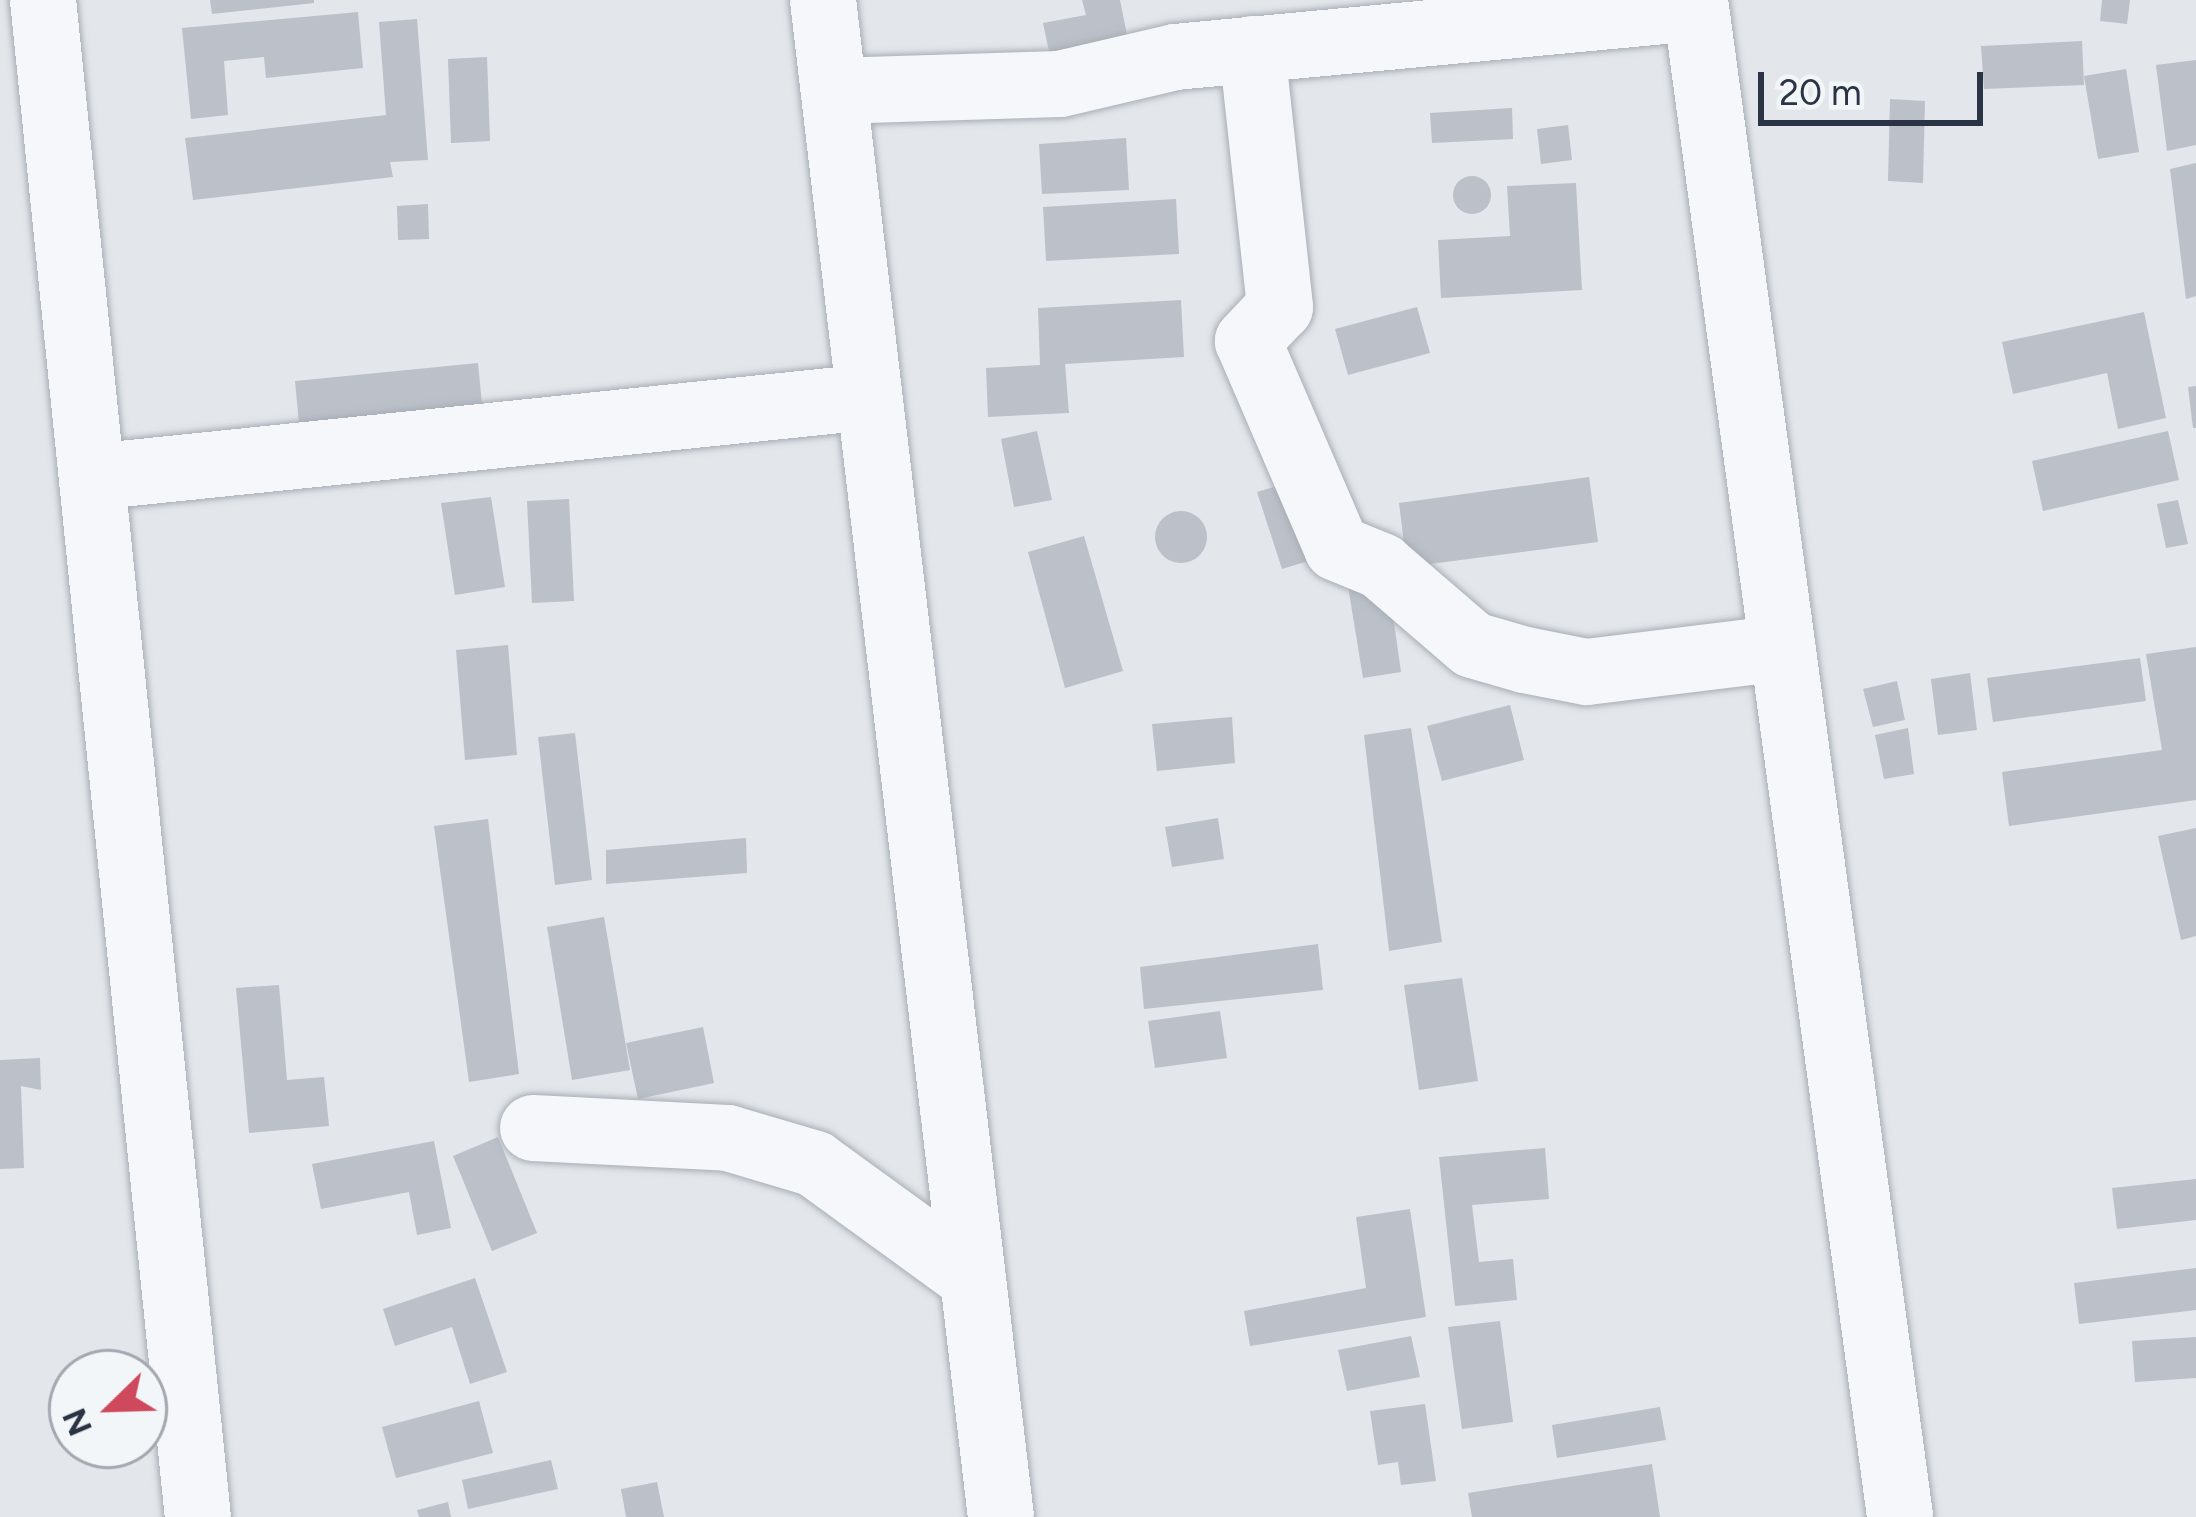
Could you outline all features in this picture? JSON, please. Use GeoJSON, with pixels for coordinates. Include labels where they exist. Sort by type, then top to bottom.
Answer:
{"type":"FeatureCollection","features":[{"type":"Feature","properties":{"kind":"street"},"geometry":{"type":"LineString","coordinates":[[43,0],[198,1517]]}},
{"type":"Feature","properties":{"kind":"street"},"geometry":{"type":"LineString","coordinates":[[823,0],[1001,1517]]}},
{"type":"Feature","properties":{"kind":"street"},"geometry":{"type":"LineString","coordinates":[[834,91],[1060,83],[1252,49],[1695,4],[1900,1517]]}},
{"type":"Feature","properties":{"kind":"street"},"geometry":{"type":"LineString","coordinates":[[1252,49],[1280,307],[1248,340],[1337,548],[1382,566],[1473,645],[1525,660],[1587,672],[1783,648]]}},
{"type":"Feature","properties":{"kind":"street"},"geometry":{"type":"LineString","coordinates":[[92,477],[869,397]]}},
{"type":"Feature","properties":{"kind":"street"},"geometry":{"type":"LineString","coordinates":[[532,1128],[728,1138],[815,1164],[973,1279]]}},
{"type":"Feature","properties":{"kind":"building"},"geometry":{"type":"Polygon","coordinates":[[[210,0],[314,0],[314,3],[212,14],[210,0]]]}},
{"type":"Feature","properties":{"kind":"building"},"geometry":{"type":"Polygon","coordinates":[[[1082,0],[1120,0],[1131,55],[1053,70],[1043,23],[1086,15],[1082,0]]]}},
{"type":"Feature","properties":{"kind":"building"},"geometry":{"type":"Polygon","coordinates":[[[2102,0],[2130,0],[2127,24],[2100,21],[2102,0]]]}},
{"type":"Feature","properties":{"kind":"building"},"geometry":{"type":"Polygon","coordinates":[[[358,12],[363,68],[266,78],[264,57],[224,61],[228,115],[191,119],[182,28],[358,12]]]}},
{"type":"Feature","properties":{"kind":"building"},"geometry":{"type":"Polygon","coordinates":[[[417,19],[428,160],[390,162],[393,177],[193,200],[185,138],[386,115],[379,22],[417,19]]]}},
{"type":"Feature","properties":{"kind":"building"},"geometry":{"type":"Polygon","coordinates":[[[2082,41],[2084,85],[1984,89],[1981,46],[2082,41]]]}},
{"type":"Feature","properties":{"kind":"building"},"geometry":{"type":"Polygon","coordinates":[[[487,57],[490,141],[451,143],[448,59],[487,57]]]}},
{"type":"Feature","properties":{"kind":"building"},"geometry":{"type":"Polygon","coordinates":[[[2196,60],[2196,145],[2167,151],[2156,65],[2196,60]]]}},
{"type":"Feature","properties":{"kind":"building"},"geometry":{"type":"Polygon","coordinates":[[[2126,69],[2139,152],[2098,159],[2084,76],[2126,69]]]}},
{"type":"Feature","properties":{"kind":"building"},"geometry":{"type":"Polygon","coordinates":[[[1890,99],[1925,101],[1923,183],[1888,181],[1890,99]]]}},
{"type":"Feature","properties":{"kind":"building"},"geometry":{"type":"Polygon","coordinates":[[[1512,108],[1513,139],[1432,143],[1430,113],[1512,108]]]}},
{"type":"Feature","properties":{"kind":"building"},"geometry":{"type":"Polygon","coordinates":[[[1568,125],[1572,160],[1541,164],[1537,129],[1568,125]]]}},
{"type":"Feature","properties":{"kind":"building"},"geometry":{"type":"Polygon","coordinates":[[[1126,138],[1129,190],[1042,194],[1039,144],[1126,138]]]}},
{"type":"Feature","properties":{"kind":"building"},"geometry":{"type":"Polygon","coordinates":[[[2196,163],[2196,296],[2186,299],[2170,169],[2196,163]]]}},
{"type":"Feature","properties":{"kind":"building"},"geometry":{"type":"Polygon","coordinates":[[[1472,176],[1486,181],[1491,195],[1486,209],[1472,214],[1458,209],[1453,195],[1458,181],[1472,176]]]}},
{"type":"Feature","properties":{"kind":"building"},"geometry":{"type":"Polygon","coordinates":[[[1576,183],[1582,290],[1441,298],[1438,240],[1510,236],[1507,186],[1576,183]]]}},
{"type":"Feature","properties":{"kind":"building"},"geometry":{"type":"Polygon","coordinates":[[[1176,199],[1179,254],[1046,261],[1043,207],[1176,199]]]}},
{"type":"Feature","properties":{"kind":"building"},"geometry":{"type":"Polygon","coordinates":[[[428,204],[429,239],[398,240],[397,206],[428,204]]]}},
{"type":"Feature","properties":{"kind":"building"},"geometry":{"type":"Polygon","coordinates":[[[1181,300],[1184,357],[1065,364],[1069,413],[988,417],[986,368],[1040,365],[1038,308],[1181,300]]]}},
{"type":"Feature","properties":{"kind":"building"},"geometry":{"type":"Polygon","coordinates":[[[1417,307],[1430,353],[1348,375],[1335,329],[1417,307]]]}},
{"type":"Feature","properties":{"kind":"building"},"geometry":{"type":"Polygon","coordinates":[[[2144,312],[2166,418],[2118,429],[2107,373],[2013,394],[2002,342],[2144,312]]]}},
{"type":"Feature","properties":{"kind":"building"},"geometry":{"type":"Polygon","coordinates":[[[478,363],[483,415],[300,434],[295,381],[478,363]]]}},
{"type":"Feature","properties":{"kind":"building"},"geometry":{"type":"Polygon","coordinates":[[[2196,386],[2196,428],[2193,428],[2188,387],[2196,386]]]}},
{"type":"Feature","properties":{"kind":"building"},"geometry":{"type":"Polygon","coordinates":[[[1037,431],[1052,500],[1014,507],[1001,439],[1037,431]]]}},
{"type":"Feature","properties":{"kind":"building"},"geometry":{"type":"Polygon","coordinates":[[[2168,431],[2179,480],[2043,511],[2032,461],[2168,431]]]}},
{"type":"Feature","properties":{"kind":"building"},"geometry":{"type":"Polygon","coordinates":[[[1589,477],[1598,542],[1407,567],[1399,503],[1589,477]]]}},
{"type":"Feature","properties":{"kind":"building"},"geometry":{"type":"Polygon","coordinates":[[[1291,482],[1315,559],[1282,569],[1257,492],[1291,482]]]}},
{"type":"Feature","properties":{"kind":"building"},"geometry":{"type":"Polygon","coordinates":[[[491,497],[505,587],[455,595],[441,503],[491,497]]]}},
{"type":"Feature","properties":{"kind":"building"},"geometry":{"type":"Polygon","coordinates":[[[569,499],[574,601],[532,603],[527,501],[569,499]]]}},
{"type":"Feature","properties":{"kind":"building"},"geometry":{"type":"Polygon","coordinates":[[[2178,500],[2188,544],[2166,548],[2157,504],[2178,500]]]}},
{"type":"Feature","properties":{"kind":"building"},"geometry":{"type":"Polygon","coordinates":[[[1181,511],[1199,519],[1207,537],[1199,555],[1181,563],[1163,555],[1155,537],[1163,519],[1181,511]]]}},
{"type":"Feature","properties":{"kind":"building"},"geometry":{"type":"Polygon","coordinates":[[[1084,536],[1123,671],[1065,688],[1028,552],[1084,536]]]}},
{"type":"Feature","properties":{"kind":"building"},"geometry":{"type":"Polygon","coordinates":[[[1388,581],[1401,672],[1363,678],[1348,586],[1388,581]]]}},
{"type":"Feature","properties":{"kind":"building"},"geometry":{"type":"Polygon","coordinates":[[[508,645],[517,755],[465,760],[456,650],[508,645]]]}},
{"type":"Feature","properties":{"kind":"building"},"geometry":{"type":"Polygon","coordinates":[[[2196,647],[2196,800],[2009,826],[2002,772],[2162,750],[2146,654],[2196,647]]]}},
{"type":"Feature","properties":{"kind":"building"},"geometry":{"type":"Polygon","coordinates":[[[2140,658],[2146,701],[1993,722],[1987,678],[2140,658]]]}},
{"type":"Feature","properties":{"kind":"building"},"geometry":{"type":"Polygon","coordinates":[[[1970,673],[1977,730],[1938,735],[1931,679],[1970,673]]]}},
{"type":"Feature","properties":{"kind":"building"},"geometry":{"type":"Polygon","coordinates":[[[1897,681],[1905,720],[1873,727],[1863,689],[1897,681]]]}},
{"type":"Feature","properties":{"kind":"building"},"geometry":{"type":"Polygon","coordinates":[[[1510,705],[1524,760],[1442,781],[1427,726],[1510,705]]]}},
{"type":"Feature","properties":{"kind":"building"},"geometry":{"type":"Polygon","coordinates":[[[1232,717],[1235,763],[1157,771],[1152,724],[1232,717]]]}},
{"type":"Feature","properties":{"kind":"building"},"geometry":{"type":"Polygon","coordinates":[[[1411,728],[1442,942],[1389,951],[1364,735],[1411,728]]]}},
{"type":"Feature","properties":{"kind":"building"},"geometry":{"type":"Polygon","coordinates":[[[1908,728],[1914,774],[1884,779],[1875,735],[1908,728]]]}},
{"type":"Feature","properties":{"kind":"building"},"geometry":{"type":"Polygon","coordinates":[[[575,733],[592,880],[555,885],[538,737],[575,733]]]}},
{"type":"Feature","properties":{"kind":"building"},"geometry":{"type":"Polygon","coordinates":[[[1218,818],[1224,859],[1172,867],[1165,827],[1218,818]]]}},
{"type":"Feature","properties":{"kind":"building"},"geometry":{"type":"Polygon","coordinates":[[[488,819],[519,1074],[469,1082],[434,826],[488,819]]]}},
{"type":"Feature","properties":{"kind":"building"},"geometry":{"type":"Polygon","coordinates":[[[2196,828],[2196,936],[2181,940],[2158,836],[2196,828]]]}},
{"type":"Feature","properties":{"kind":"building"},"geometry":{"type":"Polygon","coordinates":[[[746,838],[747,873],[606,884],[606,850],[746,838]]]}},
{"type":"Feature","properties":{"kind":"building"},"geometry":{"type":"Polygon","coordinates":[[[604,917],[630,1070],[572,1080],[547,927],[604,917]]]}},
{"type":"Feature","properties":{"kind":"building"},"geometry":{"type":"Polygon","coordinates":[[[1318,944],[1323,990],[1144,1009],[1140,967],[1318,944]]]}},
{"type":"Feature","properties":{"kind":"building"},"geometry":{"type":"Polygon","coordinates":[[[1462,978],[1478,1081],[1419,1090],[1404,985],[1462,978]]]}},
{"type":"Feature","properties":{"kind":"building"},"geometry":{"type":"Polygon","coordinates":[[[279,985],[287,1080],[324,1077],[329,1126],[249,1133],[236,988],[279,985]]]}},
{"type":"Feature","properties":{"kind":"building"},"geometry":{"type":"Polygon","coordinates":[[[1220,1011],[1227,1058],[1155,1068],[1148,1021],[1220,1011]]]}},
{"type":"Feature","properties":{"kind":"building"},"geometry":{"type":"Polygon","coordinates":[[[703,1027],[714,1083],[638,1099],[626,1043],[703,1027]]]}},
{"type":"Feature","properties":{"kind":"building"},"geometry":{"type":"Polygon","coordinates":[[[40,1058],[41,1090],[21,1086],[24,1168],[0,1169],[0,1060],[40,1058]]]}},
{"type":"Feature","properties":{"kind":"building"},"geometry":{"type":"Polygon","coordinates":[[[498,1137],[537,1233],[492,1251],[453,1156],[498,1137]]]}},
{"type":"Feature","properties":{"kind":"building"},"geometry":{"type":"Polygon","coordinates":[[[434,1141],[451,1228],[417,1235],[409,1192],[321,1209],[312,1164],[434,1141]]]}},
{"type":"Feature","properties":{"kind":"building"},"geometry":{"type":"Polygon","coordinates":[[[1545,1148],[1549,1199],[1472,1205],[1479,1262],[1513,1259],[1517,1300],[1455,1306],[1439,1157],[1545,1148]]]}},
{"type":"Feature","properties":{"kind":"building"},"geometry":{"type":"Polygon","coordinates":[[[2196,1179],[2196,1220],[2117,1229],[2112,1188],[2196,1179]]]}},
{"type":"Feature","properties":{"kind":"building"},"geometry":{"type":"Polygon","coordinates":[[[1410,1209],[1426,1317],[1250,1346],[1244,1311],[1366,1288],[1356,1217],[1410,1209]]]}},
{"type":"Feature","properties":{"kind":"building"},"geometry":{"type":"Polygon","coordinates":[[[2196,1268],[2196,1310],[2079,1324],[2074,1283],[2196,1268]]]}},
{"type":"Feature","properties":{"kind":"building"},"geometry":{"type":"Polygon","coordinates":[[[475,1278],[507,1372],[470,1384],[452,1327],[395,1346],[383,1309],[475,1278]]]}},
{"type":"Feature","properties":{"kind":"building"},"geometry":{"type":"Polygon","coordinates":[[[1500,1321],[1513,1422],[1462,1429],[1448,1327],[1500,1321]]]}},
{"type":"Feature","properties":{"kind":"building"},"geometry":{"type":"Polygon","coordinates":[[[1411,1336],[1420,1377],[1347,1391],[1338,1350],[1411,1336]]]}},
{"type":"Feature","properties":{"kind":"building"},"geometry":{"type":"Polygon","coordinates":[[[2196,1337],[2196,1378],[2135,1382],[2132,1341],[2196,1337]]]}},
{"type":"Feature","properties":{"kind":"building"},"geometry":{"type":"Polygon","coordinates":[[[479,1401],[493,1453],[396,1478],[382,1427],[479,1401]]]}},
{"type":"Feature","properties":{"kind":"building"},"geometry":{"type":"Polygon","coordinates":[[[1425,1404],[1436,1481],[1401,1485],[1398,1462],[1378,1465],[1370,1411],[1425,1404]]]}},
{"type":"Feature","properties":{"kind":"building"},"geometry":{"type":"Polygon","coordinates":[[[1660,1407],[1666,1440],[1557,1458],[1552,1425],[1660,1407]]]}},
{"type":"Feature","properties":{"kind":"building"},"geometry":{"type":"Polygon","coordinates":[[[551,1460],[558,1489],[468,1509],[462,1480],[551,1460]]]}},
{"type":"Feature","properties":{"kind":"building"},"geometry":{"type":"Polygon","coordinates":[[[1652,1464],[1660,1517],[1472,1517],[1468,1493],[1652,1464]]]}},
{"type":"Feature","properties":{"kind":"building"},"geometry":{"type":"Polygon","coordinates":[[[657,1482],[664,1517],[626,1517],[621,1489],[657,1482]]]}},
{"type":"Feature","properties":{"kind":"building"},"geometry":{"type":"Polygon","coordinates":[[[448,1502],[451,1517],[419,1517],[417,1510],[448,1502]]]}}]}
